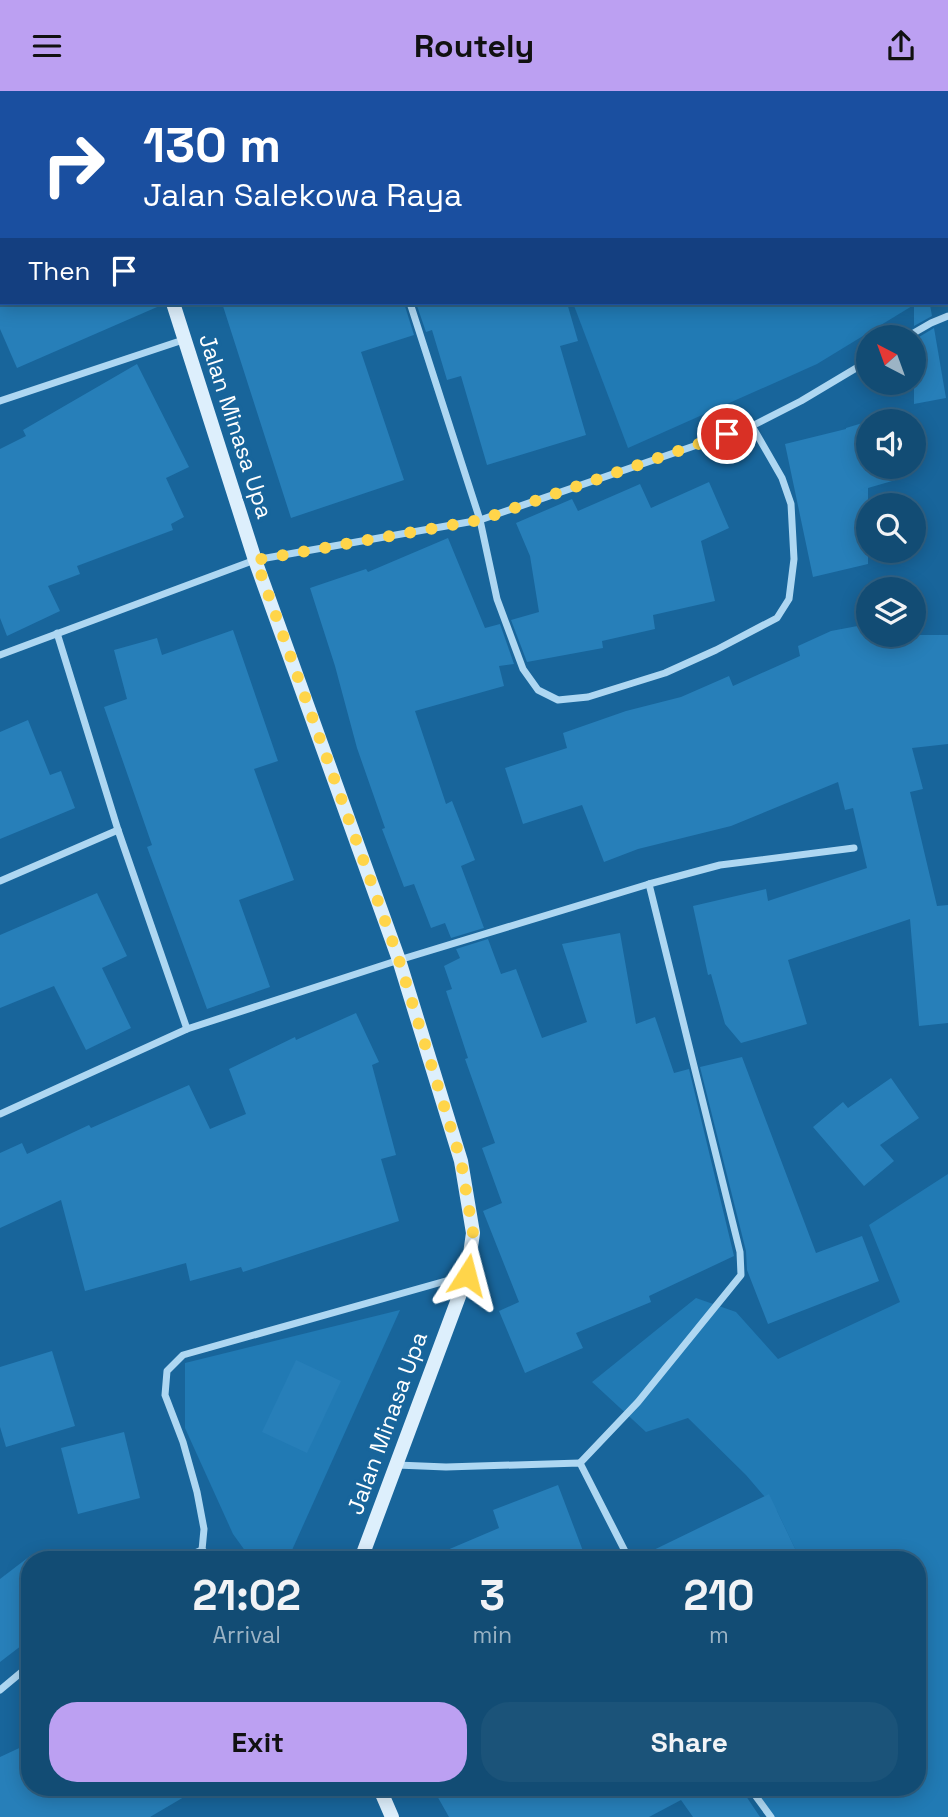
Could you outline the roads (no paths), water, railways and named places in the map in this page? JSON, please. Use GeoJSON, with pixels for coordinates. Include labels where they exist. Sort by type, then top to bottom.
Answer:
{"type":"FeatureCollection","features":[{"type":"Feature","properties":{"kind":"street","name":"Jalan Minasa Upa"},"geometry":{"type":"LineString","coordinates":[[174,305],[256,560],[399,960],[461,1161],[473,1233],[467,1275],[364,1551]]}},
{"type":"Feature","properties":{"kind":"street"},"geometry":{"type":"LineString","coordinates":[[411,305],[480,520],[497,599],[523,669],[538,690],[558,700],[589,697],[665,673],[777,618],[789,599],[794,559],[791,504],[782,478],[752,426]]}},
{"type":"Feature","properties":{"kind":"street"},"geometry":{"type":"LineString","coordinates":[[926,326],[948,316]]}},
{"type":"Feature","properties":{"kind":"street"},"geometry":{"type":"LineString","coordinates":[[0,401],[183,340]]}},
{"type":"Feature","properties":{"kind":"street"},"geometry":{"type":"LineString","coordinates":[[0,655],[256,560],[480,520],[752,426],[856,368]]}},
{"type":"Feature","properties":{"kind":"street"},"geometry":{"type":"LineString","coordinates":[[57,633],[118,829],[187,1029]]}},
{"type":"Feature","properties":{"kind":"street"},"geometry":{"type":"LineString","coordinates":[[0,881],[118,829]]}},
{"type":"Feature","properties":{"kind":"street"},"geometry":{"type":"LineString","coordinates":[[0,1114],[187,1029],[399,960],[720,865],[854,848]]}},
{"type":"Feature","properties":{"kind":"street"},"geometry":{"type":"LineString","coordinates":[[396,1465],[446,1467],[580,1463],[638,1402],[741,1275],[740,1252],[649,884]]}},
{"type":"Feature","properties":{"kind":"street"},"geometry":{"type":"LineString","coordinates":[[202,1550],[204,1529],[197,1492],[166,1395],[167,1371],[183,1355],[467,1275]]}},
{"type":"Feature","properties":{"kind":"street"},"geometry":{"type":"LineString","coordinates":[[580,1463],[625,1551]]}},
{"type":"Feature","properties":{"kind":"street"},"geometry":{"type":"LineString","coordinates":[[0,1690],[21,1672]]}},
{"type":"Feature","properties":{"kind":"street"},"geometry":{"type":"LineString","coordinates":[[383,1796],[392,1817]]}},
{"type":"Feature","properties":{"kind":"street"},"geometry":{"type":"LineString","coordinates":[[756,1796],[771,1817]]}}]}
